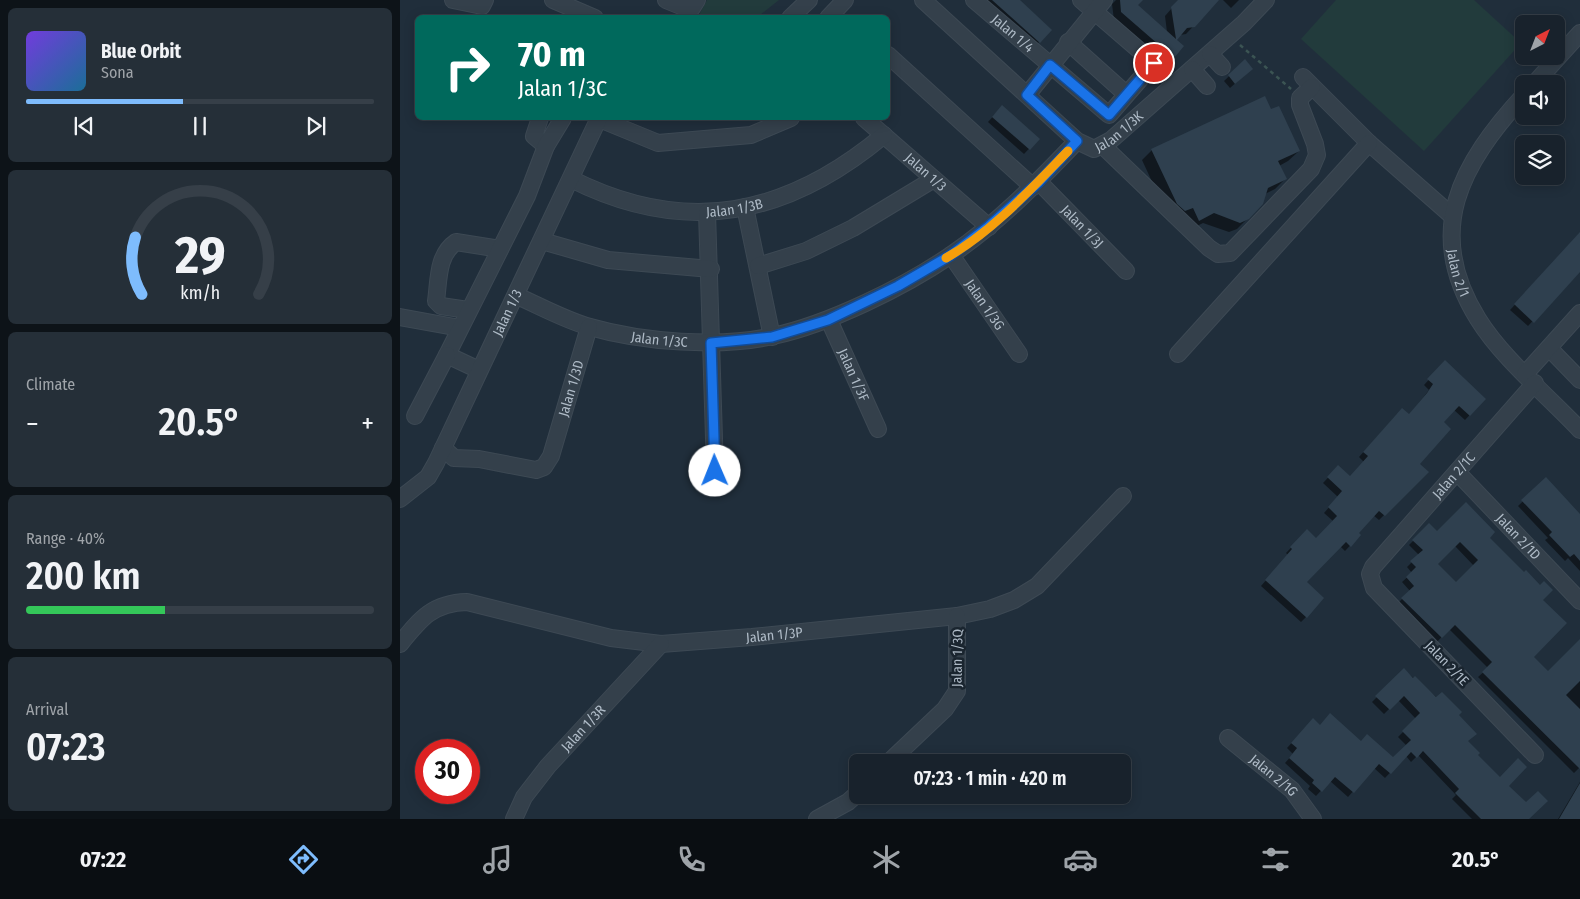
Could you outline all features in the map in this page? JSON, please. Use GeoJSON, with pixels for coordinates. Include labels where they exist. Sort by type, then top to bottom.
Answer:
{"type":"FeatureCollection","features":[{"type":"Feature","properties":{"kind":"street"},"geometry":{"type":"LineString","coordinates":[[453,0],[482,6],[485,0]]}},
{"type":"Feature","properties":{"kind":"street"},"geometry":{"type":"LineString","coordinates":[[553,0],[588,15]]}},
{"type":"Feature","properties":{"kind":"street"},"geometry":{"type":"LineString","coordinates":[[666,0],[688,9],[692,8],[698,0]]}},
{"type":"Feature","properties":{"kind":"street"},"geometry":{"type":"LineString","coordinates":[[793,15],[809,0]]}},
{"type":"Feature","properties":{"kind":"street","name":"Jalan 1/3K"},"geometry":{"type":"LineString","coordinates":[[922,0],[1077,141],[1094,149],[1103,146],[1210,54],[1266,0]]}},
{"type":"Feature","properties":{"kind":"street","name":"Jalan 1/4"},"geometry":{"type":"LineString","coordinates":[[980,2],[1109,115],[1154,63],[1099,6],[1081,0]]}},
{"type":"Feature","properties":{"kind":"street"},"geometry":{"type":"LineString","coordinates":[[1027,95],[1099,6]]}},
{"type":"Feature","properties":{"kind":"street"},"geometry":{"type":"LineString","coordinates":[[1542,75],[1580,33]]}},
{"type":"Feature","properties":{"kind":"street"},"geometry":{"type":"LineString","coordinates":[[1068,42],[1126,94]]}},
{"type":"Feature","properties":{"kind":"street"},"geometry":{"type":"LineString","coordinates":[[1210,54],[1222,68]]}},
{"type":"Feature","properties":{"kind":"street","name":"Jalan 1/3J"},"geometry":{"type":"LineString","coordinates":[[890,57],[1036,184],[1126,271]]}},
{"type":"Feature","properties":{"kind":"street"},"geometry":{"type":"LineString","coordinates":[[1192,69],[1207,86]]}},
{"type":"Feature","properties":{"kind":"street"},"geometry":{"type":"LineString","coordinates":[[1103,146],[1209,248],[1218,254],[1230,253],[1311,170],[1317,155],[1316,144],[1300,105],[1300,98],[1308,82],[1369,143],[1451,215]]}},
{"type":"Feature","properties":{"kind":"street","name":"Jalan 2/1"},"geometry":{"type":"LineString","coordinates":[[1515,106],[1480,151],[1457,194],[1451,215],[1451,241],[1455,267],[1464,294],[1478,319],[1499,347],[1580,430]]}},
{"type":"Feature","properties":{"kind":"street"},"geometry":{"type":"LineString","coordinates":[[539,120],[534,136],[546,146]]}},
{"type":"Feature","properties":{"kind":"street"},"geometry":{"type":"LineString","coordinates":[[415,416],[526,196],[546,146],[562,120]]}},
{"type":"Feature","properties":{"kind":"street","name":"Jalan 1/3"},"geometry":{"type":"LineString","coordinates":[[400,499],[428,477],[517,296],[597,120]]}},
{"type":"Feature","properties":{"kind":"street"},"geometry":{"type":"LineString","coordinates":[[603,120],[658,142],[751,135],[785,120]]}},
{"type":"Feature","properties":{"kind":"street","name":"Jalan 1/3"},"geometry":{"type":"LineString","coordinates":[[866,120],[989,226]]}},
{"type":"Feature","properties":{"kind":"street","name":"Jalan 1/3B"},"geometry":{"type":"LineString","coordinates":[[571,179],[602,194],[635,205],[668,210],[707,212],[745,207],[782,197],[821,180],[856,159],[884,135]]}},
{"type":"Feature","properties":{"kind":"street","name":"Jalan 1/3C"},"geometry":{"type":"LineString","coordinates":[[517,296],[589,327],[642,338],[711,343],[772,337],[828,320],[898,286],[951,255],[989,226],[1036,184],[1077,141]]}},
{"type":"Feature","properties":{"kind":"street"},"geometry":{"type":"LineString","coordinates":[[1178,354],[1369,143]]}},
{"type":"Feature","properties":{"kind":"street"},"geometry":{"type":"LineString","coordinates":[[758,266],[806,250],[853,228],[934,179]]}},
{"type":"Feature","properties":{"kind":"street"},"geometry":{"type":"LineString","coordinates":[[745,207],[772,337]]}},
{"type":"Feature","properties":{"kind":"street"},"geometry":{"type":"LineString","coordinates":[[707,212],[711,269],[715,471]]}},
{"type":"Feature","properties":{"kind":"street"},"geometry":{"type":"LineString","coordinates":[[542,241],[608,260],[711,269]]}},
{"type":"Feature","properties":{"kind":"street"},"geometry":{"type":"LineString","coordinates":[[468,310],[441,306],[436,301],[443,256],[448,248],[456,242],[500,248]]}},
{"type":"Feature","properties":{"kind":"street","name":"Jalan 1/3G"},"geometry":{"type":"LineString","coordinates":[[951,255],[1018,354]]}},
{"type":"Feature","properties":{"kind":"street","name":"Jalan 2/1C"},"geometry":{"type":"LineString","coordinates":[[1373,568],[1457,472],[1530,378],[1550,348],[1580,313]]}},
{"type":"Feature","properties":{"kind":"street"},"geometry":{"type":"LineString","coordinates":[[400,317],[460,328]]}},
{"type":"Feature","properties":{"kind":"street","name":"Jalan 1/3F"},"geometry":{"type":"LineString","coordinates":[[828,320],[878,429]]}},
{"type":"Feature","properties":{"kind":"street","name":"Jalan 1/3D"},"geometry":{"type":"LineString","coordinates":[[443,448],[454,458],[478,459],[536,470],[545,466],[553,451],[589,327]]}},
{"type":"Feature","properties":{"kind":"street"},"geometry":{"type":"LineString","coordinates":[[1550,348],[1580,380]]}},
{"type":"Feature","properties":{"kind":"street"},"geometry":{"type":"LineString","coordinates":[[447,355],[479,370]]}},
{"type":"Feature","properties":{"kind":"street","name":"Jalan 2/1D"},"geometry":{"type":"LineString","coordinates":[[1457,472],[1580,601]]}},
{"type":"Feature","properties":{"kind":"street","name":"Jalan 1/3P"},"geometry":{"type":"LineString","coordinates":[[400,644],[419,621],[433,609],[449,602],[467,602],[611,638],[661,644],[752,637],[958,616],[990,609],[1014,600],[1037,586],[1123,496]]}},
{"type":"Feature","properties":{"kind":"street","name":"Jalan 2/1E"},"geometry":{"type":"LineString","coordinates":[[1373,568],[1370,581],[1374,588],[1535,755]]}},
{"type":"Feature","properties":{"kind":"street","name":"Jalan 1/3Q"},"geometry":{"type":"LineString","coordinates":[[897,754],[944,709],[958,691],[958,616]]}},
{"type":"Feature","properties":{"kind":"street","name":"Jalan 1/3R"},"geometry":{"type":"LineString","coordinates":[[514,819],[524,798],[548,766],[661,644]]}},
{"type":"Feature","properties":{"kind":"street","name":"Jalan 2/1G"},"geometry":{"type":"LineString","coordinates":[[1228,738],[1292,790],[1313,819]]}},
{"type":"Feature","properties":{"kind":"street"},"geometry":{"type":"LineString","coordinates":[[818,819],[849,801]]}},
{"type":"Feature","properties":{"kind":"path"},"geometry":{"type":"LineString","coordinates":[[1239,44],[1294,92]]}},
{"type":"Feature","properties":{"kind":"green space"},"geometry":{"type":"Polygon","coordinates":[[[707,0],[779,0],[760,15],[699,15],[707,0]]]}},
{"type":"Feature","properties":{"kind":"green space"},"geometry":{"type":"Polygon","coordinates":[[[1336,0],[1474,0],[1515,38],[1515,50],[1424,151],[1301,39],[1336,0]]]}},
{"type":"Feature","properties":{"kind":"building"},"geometry":{"type":"Polygon","coordinates":[[[992,0],[1020,0],[1052,30],[1040,43],[992,0]]]}},
{"type":"Feature","properties":{"kind":"building"},"geometry":{"type":"Polygon","coordinates":[[[1120,0],[1143,0],[1138,5],[1176,39],[1171,7],[1178,0],[1219,0],[1195,27],[1187,28],[1177,40],[1184,46],[1174,58],[1121,12],[1120,0]]]}},
{"type":"Feature","properties":{"kind":"building"},"geometry":{"type":"Polygon","coordinates":[[[1245,59],[1253,69],[1235,84],[1228,75],[1245,59]]]}},
{"type":"Feature","properties":{"kind":"building"},"geometry":{"type":"Polygon","coordinates":[[[1265,96],[1271,109],[1279,106],[1300,151],[1278,161],[1287,179],[1268,188],[1263,204],[1249,219],[1240,223],[1214,213],[1199,221],[1193,208],[1185,211],[1177,204],[1151,149],[1265,96]]]}},
{"type":"Feature","properties":{"kind":"building"},"geometry":{"type":"Polygon","coordinates":[[[1002,105],[1040,139],[1030,150],[992,117],[1002,105]]]}},
{"type":"Feature","properties":{"kind":"building"},"geometry":{"type":"Polygon","coordinates":[[[1580,232],[1580,272],[1534,323],[1514,304],[1580,232]]]}},
{"type":"Feature","properties":{"kind":"building"},"geometry":{"type":"Polygon","coordinates":[[[1445,360],[1486,399],[1470,416],[1459,406],[1444,422],[1451,429],[1420,464],[1429,472],[1385,516],[1379,511],[1359,533],[1361,535],[1351,547],[1346,542],[1307,582],[1324,598],[1307,618],[1265,580],[1292,549],[1290,547],[1307,529],[1316,538],[1337,516],[1328,507],[1342,491],[1327,477],[1338,465],[1350,476],[1368,456],[1363,452],[1402,408],[1409,414],[1427,393],[1433,384],[1427,379],[1445,360]]]}},
{"type":"Feature","properties":{"kind":"building"},"geometry":{"type":"Polygon","coordinates":[[[1546,477],[1580,514],[1580,561],[1574,554],[1570,557],[1549,535],[1552,532],[1521,500],[1546,477]]]}},
{"type":"Feature","properties":{"kind":"building"},"geometry":{"type":"Polygon","coordinates":[[[1466,502],[1495,532],[1490,538],[1524,572],[1526,570],[1540,585],[1544,581],[1553,590],[1543,600],[1567,623],[1534,657],[1548,671],[1580,639],[1580,681],[1566,695],[1580,709],[1580,769],[1482,672],[1492,662],[1455,625],[1442,638],[1401,598],[1414,586],[1406,577],[1416,567],[1410,561],[1423,550],[1412,540],[1429,523],[1437,531],[1466,502]],[[1460,542],[1438,564],[1456,582],[1478,560],[1460,542]]]}},
{"type":"Feature","properties":{"kind":"building"},"geometry":{"type":"Polygon","coordinates":[[[1404,668],[1436,697],[1442,692],[1462,712],[1459,715],[1477,734],[1468,741],[1480,753],[1478,755],[1500,777],[1518,758],[1527,767],[1509,786],[1526,802],[1538,791],[1548,801],[1529,819],[1481,819],[1455,793],[1459,789],[1423,751],[1417,758],[1411,752],[1391,774],[1379,764],[1354,793],[1335,777],[1322,792],[1312,783],[1314,780],[1289,758],[1297,748],[1291,743],[1313,718],[1320,725],[1330,713],[1361,741],[1367,734],[1393,757],[1411,740],[1402,731],[1420,713],[1404,696],[1390,710],[1375,696],[1404,668]]]}},
{"type":"Feature","properties":{"kind":"building"},"geometry":{"type":"Polygon","coordinates":[[[1580,783],[1580,819],[1559,819],[1580,783]]]}},
{"type":"Feature","properties":{"kind":"slow traffic"},"geometry":{"type":"LineString","coordinates":[[946,258],[989,226],[1033,187],[1068,151]]}},
{"type":"Feature","properties":{"kind":"route"},"geometry":{"type":"LineString","coordinates":[[715,471],[711,343],[772,337],[828,320],[898,286],[951,255],[989,226],[1033,187],[1077,141],[1027,95],[1050,65],[1109,115],[1154,63]]}}]}
